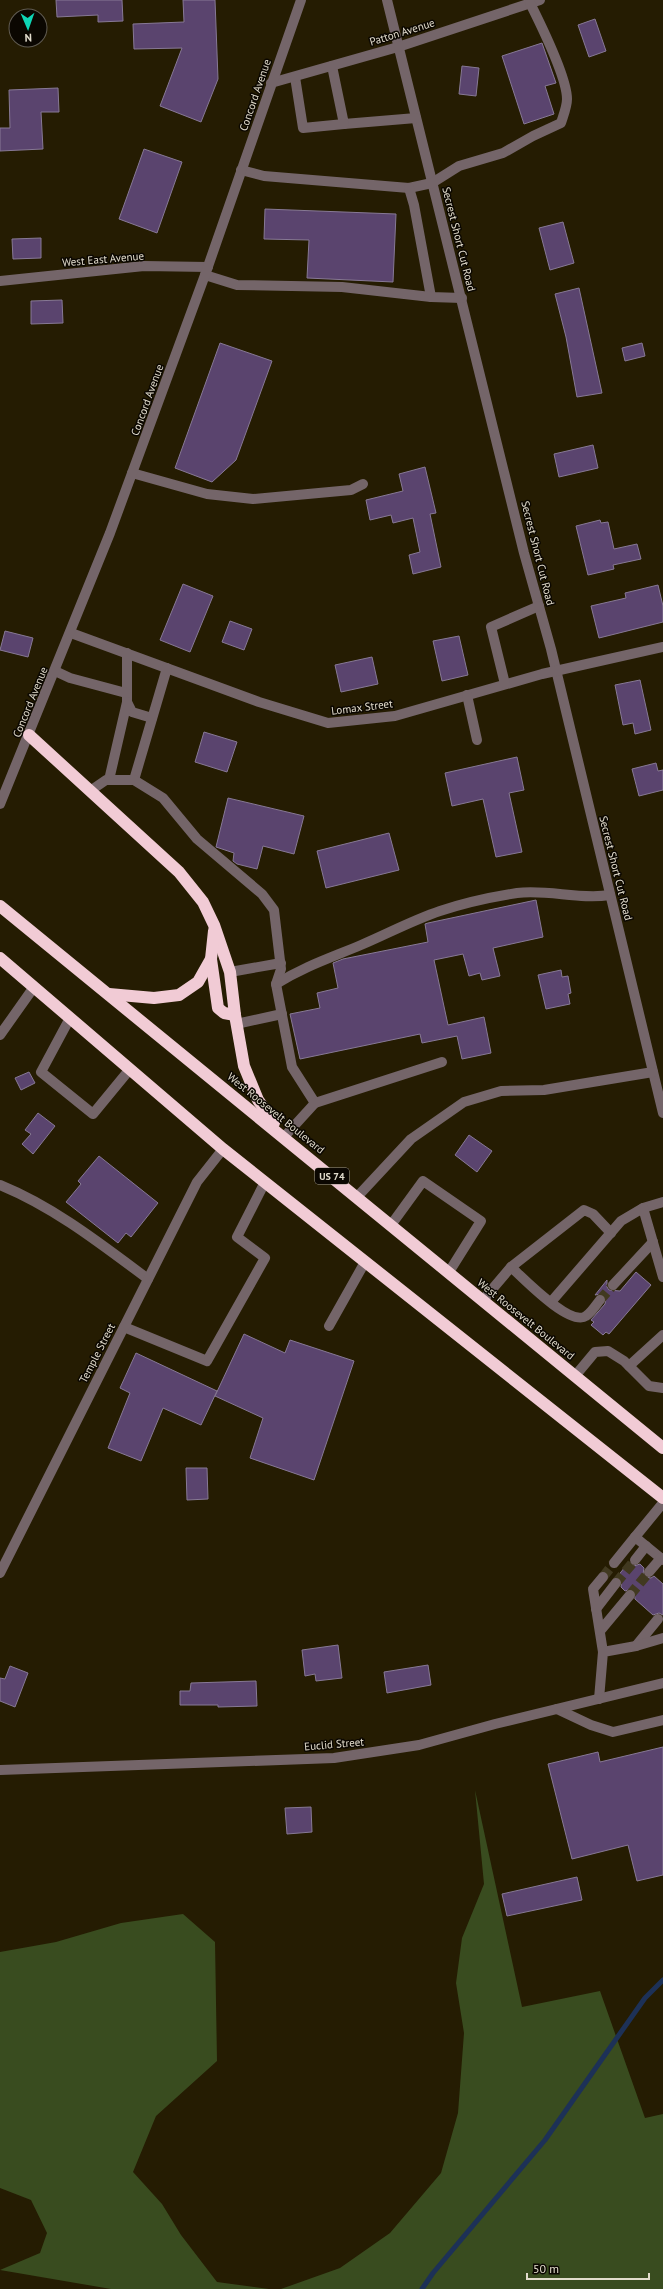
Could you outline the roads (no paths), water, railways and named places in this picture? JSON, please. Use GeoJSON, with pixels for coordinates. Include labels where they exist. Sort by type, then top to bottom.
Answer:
{"type":"FeatureCollection","features":[{"type":"Feature","properties":{"kind":"highway"},"geometry":{"type":"LineString","coordinates":[[29,735],[179,872],[202,902],[214,925],[230,972],[244,1066],[258,1100],[283,1136]]}},
{"type":"Feature","properties":{"kind":"highway","name":"West Roosevelt Boulevard"},"geometry":{"type":"LineString","coordinates":[[0,906],[663,1448]]}},
{"type":"Feature","properties":{"kind":"highway"},"geometry":{"type":"LineString","coordinates":[[214,925],[211,959],[214,995],[218,1008],[236,1019]]}},
{"type":"Feature","properties":{"kind":"highway"},"geometry":{"type":"LineString","coordinates":[[0,958],[223,1149],[663,1498]]}},
{"type":"Feature","properties":{"kind":"highway"},"geometry":{"type":"LineString","coordinates":[[109,994],[154,998],[179,995],[198,982],[211,959]]}},
{"type":"Feature","properties":{"kind":"street","name":"Concord Avenue"},"geometry":{"type":"LineString","coordinates":[[0,804],[71,633],[132,473],[206,271],[301,0]]}},
{"type":"Feature","properties":{"kind":"street","name":"Secrest Short Cut Road"},"geometry":{"type":"LineString","coordinates":[[387,0],[556,670],[663,1113]]}},
{"type":"Feature","properties":{"kind":"street","name":"Patton Avenue"},"geometry":{"type":"LineString","coordinates":[[271,83],[398,46],[540,0]]}},
{"type":"Feature","properties":{"kind":"street"},"geometry":{"type":"LineString","coordinates":[[241,170],[264,176],[409,188],[432,183],[459,166],[503,153],[533,136],[561,123],[567,99],[559,70],[541,25],[530,3]]}},
{"type":"Feature","properties":{"kind":"street"},"geometry":{"type":"LineString","coordinates":[[332,66],[344,124]]}},
{"type":"Feature","properties":{"kind":"street"},"geometry":{"type":"LineString","coordinates":[[295,77],[303,128],[416,118]]}},
{"type":"Feature","properties":{"kind":"street"},"geometry":{"type":"LineString","coordinates":[[409,188],[414,205],[431,297]]}},
{"type":"Feature","properties":{"kind":"street","name":"West East Avenue"},"geometry":{"type":"LineString","coordinates":[[0,281],[144,266],[206,271],[236,285],[342,287],[431,297],[462,298]]}},
{"type":"Feature","properties":{"kind":"street"},"geometry":{"type":"LineString","coordinates":[[132,473],[206,494],[253,499],[350,490],[363,484]]}},
{"type":"Feature","properties":{"kind":"street"},"geometry":{"type":"LineString","coordinates":[[506,684],[491,627],[539,606]]}},
{"type":"Feature","properties":{"kind":"street","name":"Lomax Street"},"geometry":{"type":"LineString","coordinates":[[71,633],[259,702],[328,723],[395,716],[556,670],[663,647]]}},
{"type":"Feature","properties":{"kind":"street"},"geometry":{"type":"LineString","coordinates":[[108,780],[127,698],[127,653]]}},
{"type":"Feature","properties":{"kind":"street"},"geometry":{"type":"LineString","coordinates":[[134,780],[167,668]]}},
{"type":"Feature","properties":{"kind":"street"},"geometry":{"type":"LineString","coordinates":[[55,671],[70,678],[127,698]]}},
{"type":"Feature","properties":{"kind":"street"},"geometry":{"type":"LineString","coordinates":[[466,696],[477,740]]}},
{"type":"Feature","properties":{"kind":"street"},"geometry":{"type":"LineString","coordinates":[[127,698],[132,712],[141,717],[152,718]]}},
{"type":"Feature","properties":{"kind":"street"},"geometry":{"type":"LineString","coordinates":[[90,791],[108,780],[134,780],[163,798],[197,839],[262,894],[274,910],[281,963],[281,969],[276,984],[292,1067],[315,1103]]}},
{"type":"Feature","properties":{"kind":"street"},"geometry":{"type":"LineString","coordinates":[[276,984],[298,970],[328,957],[360,946],[438,911],[476,901],[518,893],[547,893],[593,898],[610,894]]}},
{"type":"Feature","properties":{"kind":"street"},"geometry":{"type":"LineString","coordinates":[[230,972],[281,963]]}},
{"type":"Feature","properties":{"kind":"street"},"geometry":{"type":"LineString","coordinates":[[0,1035],[34,987]]}},
{"type":"Feature","properties":{"kind":"street"},"geometry":{"type":"LineString","coordinates":[[236,1019],[282,1014]]}},
{"type":"Feature","properties":{"kind":"street"},"geometry":{"type":"LineString","coordinates":[[70,1018],[41,1072],[93,1114],[130,1069]]}},
{"type":"Feature","properties":{"kind":"street"},"geometry":{"type":"LineString","coordinates":[[283,1136],[315,1103],[442,1062]]}},
{"type":"Feature","properties":{"kind":"street"},"geometry":{"type":"LineString","coordinates":[[357,1197],[411,1139],[464,1102],[501,1091],[544,1090],[653,1072]]}},
{"type":"Feature","properties":{"kind":"street","name":"Temple Street"},"geometry":{"type":"LineString","coordinates":[[0,1573],[197,1182],[223,1149]]}},
{"type":"Feature","properties":{"kind":"street"},"geometry":{"type":"LineString","coordinates":[[391,1225],[423,1181],[481,1221],[449,1272]]}},
{"type":"Feature","properties":{"kind":"street"},"geometry":{"type":"LineString","coordinates":[[124,1327],[208,1361],[265,1258],[237,1237],[264,1182]]}},
{"type":"Feature","properties":{"kind":"street"},"geometry":{"type":"LineString","coordinates":[[0,1185],[26,1195],[84,1231],[148,1279]]}},
{"type":"Feature","properties":{"kind":"street"},"geometry":{"type":"LineString","coordinates":[[551,1302],[621,1221],[643,1208],[663,1202]]}},
{"type":"Feature","properties":{"kind":"street"},"geometry":{"type":"LineString","coordinates":[[643,1208],[663,1277]]}},
{"type":"Feature","properties":{"kind":"street"},"geometry":{"type":"LineString","coordinates":[[483,1300],[511,1267],[584,1210],[593,1214],[611,1233]]}},
{"type":"Feature","properties":{"kind":"street"},"geometry":{"type":"LineString","coordinates":[[613,1285],[653,1242]]}},
{"type":"Feature","properties":{"kind":"street"},"geometry":{"type":"LineString","coordinates":[[329,1326],[365,1262]]}},
{"type":"Feature","properties":{"kind":"street"},"geometry":{"type":"LineString","coordinates":[[511,1267],[562,1312],[575,1318],[585,1317],[600,1300]]}},
{"type":"Feature","properties":{"kind":"street"},"geometry":{"type":"LineString","coordinates":[[629,1366],[663,1335]]}},
{"type":"Feature","properties":{"kind":"street"},"geometry":{"type":"LineString","coordinates":[[575,1376],[595,1352],[608,1351],[629,1366],[649,1386],[663,1388]]}},
{"type":"Feature","properties":{"kind":"street"},"geometry":{"type":"LineString","coordinates":[[614,1563],[663,1504]]}},
{"type":"Feature","properties":{"kind":"street"},"geometry":{"type":"LineString","coordinates":[[635,1537],[662,1559],[649,1572]]}},
{"type":"Feature","properties":{"kind":"street"},"geometry":{"type":"LineString","coordinates":[[635,1560],[646,1546]]}},
{"type":"Feature","properties":{"kind":"street"},"geometry":{"type":"LineString","coordinates":[[599,1698],[603,1652],[593,1589],[603,1578]]}},
{"type":"Feature","properties":{"kind":"street"},"geometry":{"type":"LineString","coordinates":[[596,1609],[616,1583]]}},
{"type":"Feature","properties":{"kind":"street"},"geometry":{"type":"LineString","coordinates":[[600,1631],[630,1595]]}},
{"type":"Feature","properties":{"kind":"street"},"geometry":{"type":"LineString","coordinates":[[636,1646],[658,1619]]}},
{"type":"Feature","properties":{"kind":"street"},"geometry":{"type":"LineString","coordinates":[[603,1652],[636,1646],[663,1638]]}},
{"type":"Feature","properties":{"kind":"street","name":"Euclid Street"},"geometry":{"type":"LineString","coordinates":[[0,1770],[334,1758],[419,1745],[599,1698],[663,1683]]}},
{"type":"Feature","properties":{"kind":"street"},"geometry":{"type":"LineString","coordinates":[[557,1709],[591,1725],[613,1732],[663,1720]]}},
{"type":"Feature","properties":{"kind":"waterway"},"geometry":{"type":"LineString","coordinates":[[422,2289],[433,2273],[545,2140],[645,1998],[663,1980]]}},
{"type":"Feature","properties":{"kind":"tunnel"},"geometry":{"type":"LineString","coordinates":[[600,1300],[613,1285]]}},
{"type":"Feature","properties":{"kind":"tunnel"},"geometry":{"type":"LineString","coordinates":[[616,1583],[635,1560]]}},
{"type":"Feature","properties":{"kind":"tunnel"},"geometry":{"type":"LineString","coordinates":[[603,1577],[614,1563]]}},
{"type":"Feature","properties":{"kind":"tunnel"},"geometry":{"type":"LineString","coordinates":[[630,1595],[649,1572]]}}]}
